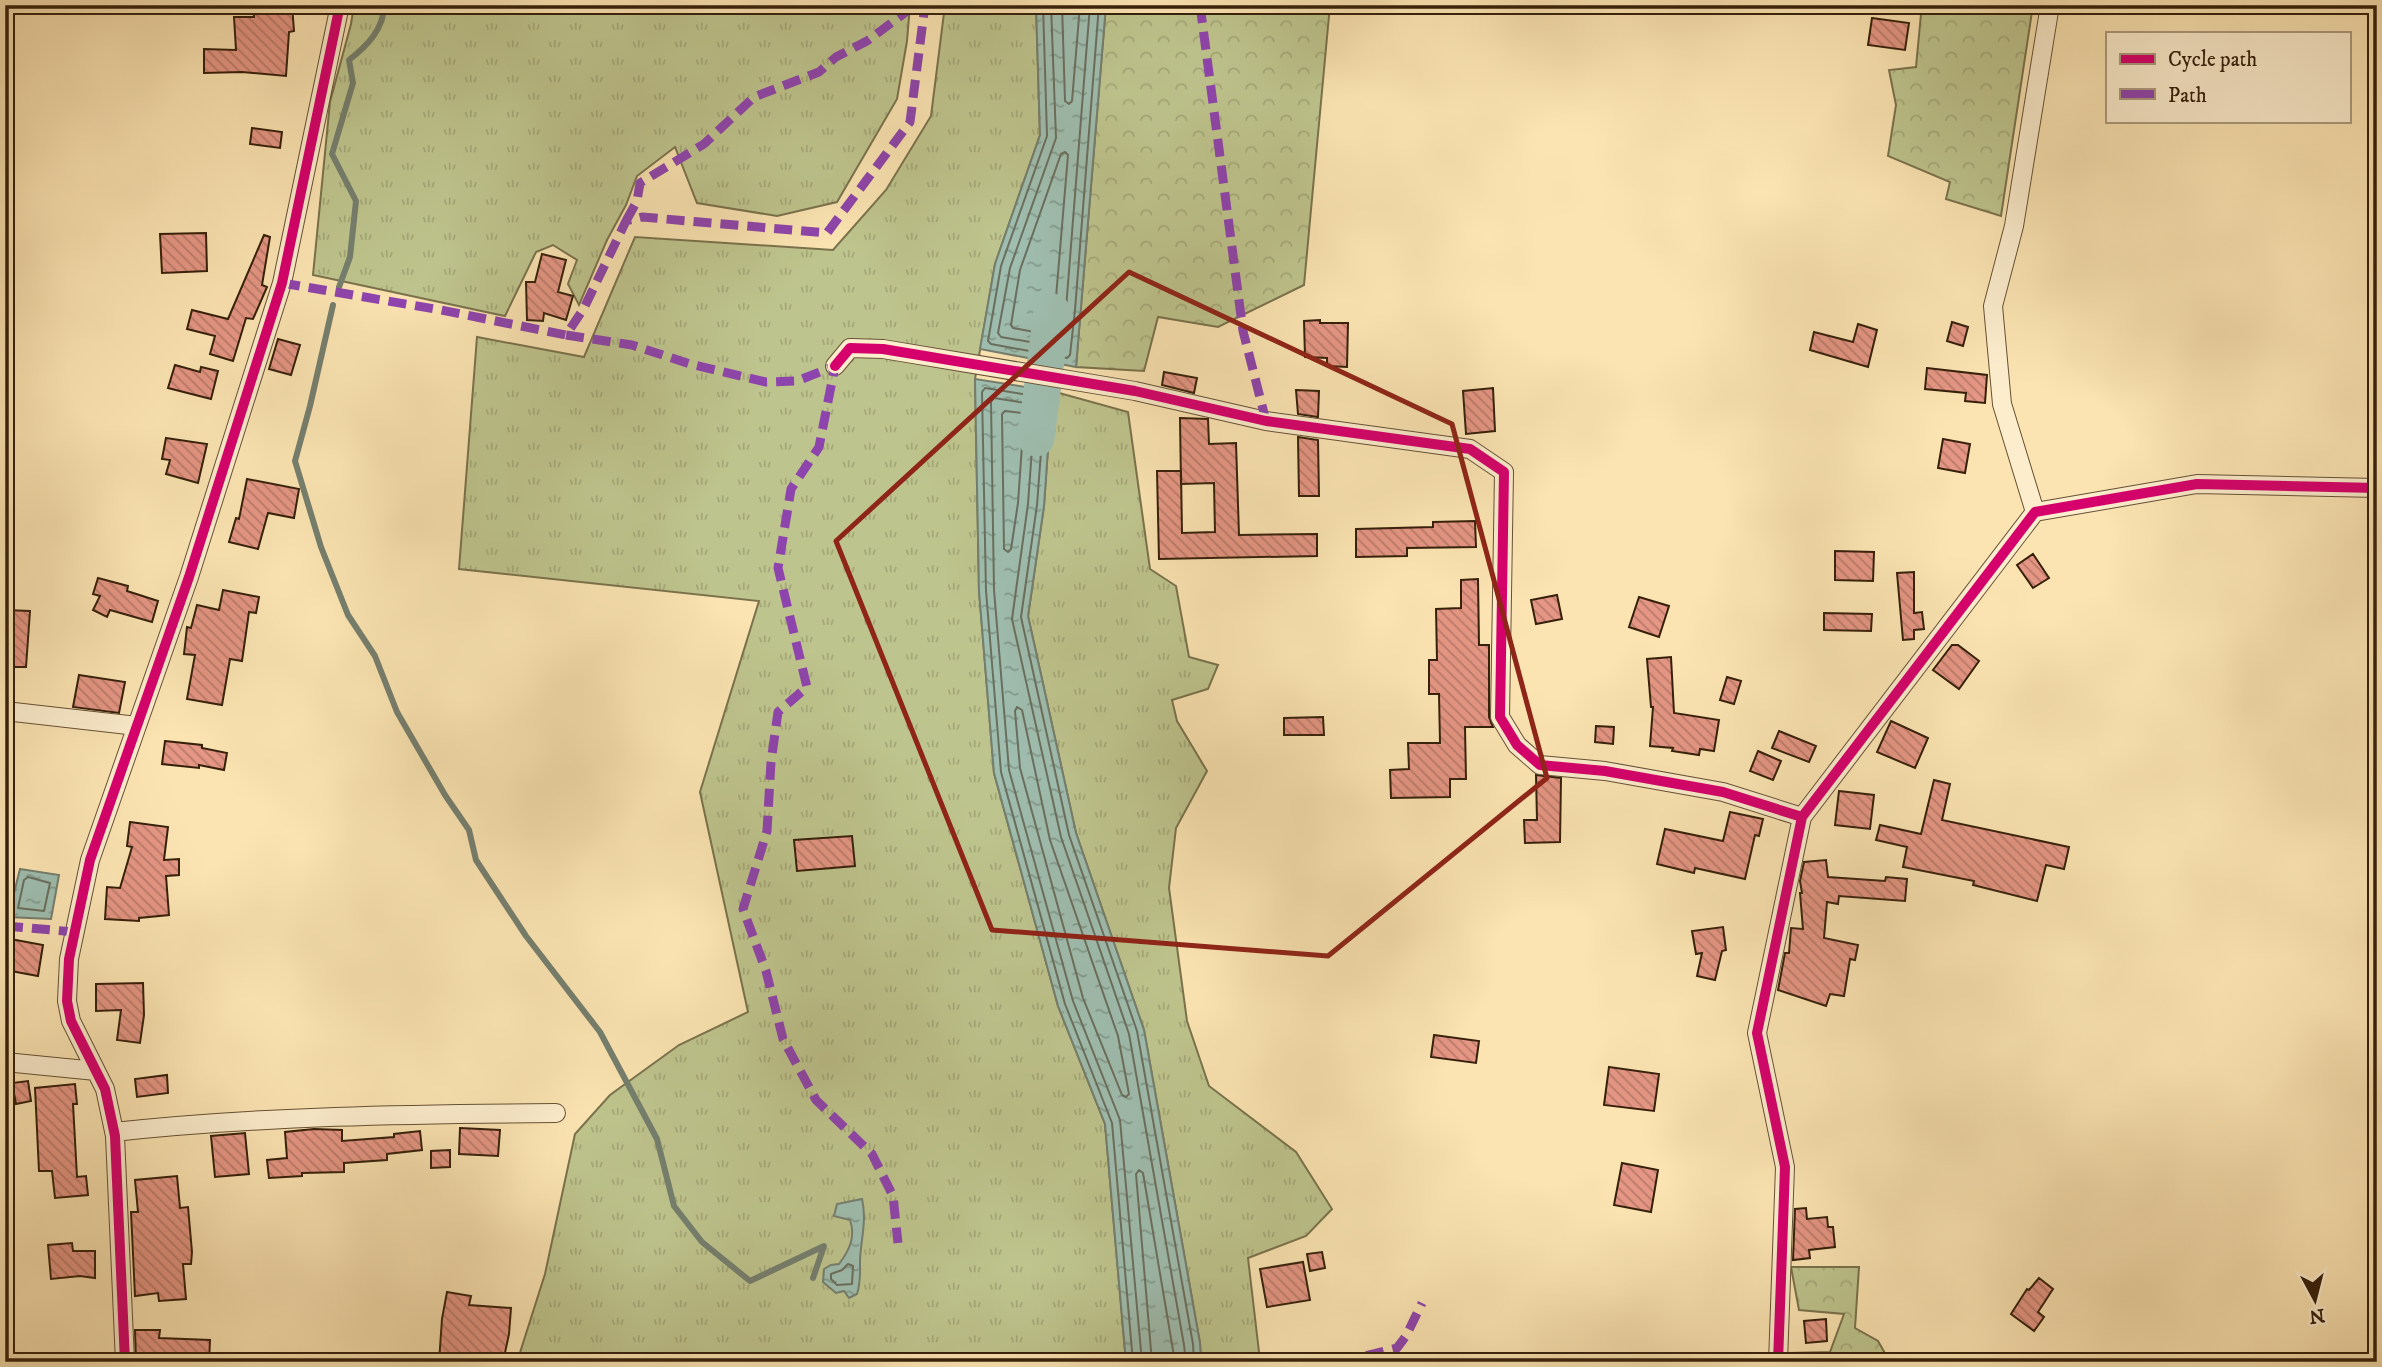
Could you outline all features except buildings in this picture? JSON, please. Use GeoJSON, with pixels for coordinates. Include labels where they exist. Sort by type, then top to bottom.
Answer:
{"type":"FeatureCollection","features":[{"type":"Feature","properties":{"kind":"street"},"geometry":{"type":"LineString","coordinates":[[125,1362],[114,1132],[105,1088],[71,1021],[67,1001],[69,959],[90,860],[189,576],[282,283],[340,5]]}},
{"type":"Feature","properties":{"kind":"street"},"geometry":{"type":"LineString","coordinates":[[2035,512],[2002,404],[1993,306],[2014,226],[2050,5]]}},
{"type":"Feature","properties":{"kind":"street"},"geometry":{"type":"LineString","coordinates":[[835,366],[850,348],[883,349],[1135,391],[1266,421],[1470,449],[1504,472],[1500,717],[1517,745],[1540,765],[1605,771],[1723,792],[1802,817]]}},
{"type":"Feature","properties":{"kind":"street"},"geometry":{"type":"LineString","coordinates":[[1777,1362],[1785,1167],[1757,1033],[1802,817],[2035,512],[2197,484],[2377,488]]}},
{"type":"Feature","properties":{"kind":"street"},"geometry":{"type":"LineString","coordinates":[[5,711],[137,726]]}},
{"type":"Feature","properties":{"kind":"street"},"geometry":{"type":"LineString","coordinates":[[5,1062],[96,1071]]}},
{"type":"Feature","properties":{"kind":"street"},"geometry":{"type":"LineString","coordinates":[[114,1132],[164,1127],[429,1114],[556,1113]]}},
{"type":"Feature","properties":{"kind":"highlighted area"},"geometry":{"type":"Polygon","coordinates":[[[1129,272],[1452,424],[1547,778],[1328,956],[992,930],[836,541],[1129,272]]]}},
{"type":"Feature","properties":{"kind":"green space"},"geometry":{"type":"Polygon","coordinates":[[[354,5],[910,5],[897,99],[837,202],[777,216],[697,203],[675,147],[637,176],[579,305],[568,284],[577,260],[553,245],[536,252],[505,316],[313,275],[330,102],[354,5]]]}},
{"type":"Feature","properties":{"kind":"green space"},"geometry":{"type":"Polygon","coordinates":[[[945,5],[1036,5],[1040,135],[995,264],[975,379],[979,591],[994,773],[1058,1006],[1105,1124],[1126,1362],[517,1362],[545,1274],[575,1134],[610,1095],[679,1045],[748,1012],[700,792],[759,601],[459,569],[477,337],[584,357],[635,237],[833,250],[886,190],[931,116],[945,5]]]}},
{"type":"Feature","properties":{"kind":"green space"},"geometry":{"type":"Polygon","coordinates":[[[1106,5],[1330,5],[1304,285],[1218,327],[1158,317],[1144,371],[1076,367],[1106,5]]]}},
{"type":"Feature","properties":{"kind":"green space"},"geometry":{"type":"Polygon","coordinates":[[[1892,5],[2033,5],[2001,216],[1946,199],[1950,182],[1888,156],[1896,105],[1889,70],[1916,67],[1921,14],[1892,5]]]}},
{"type":"Feature","properties":{"kind":"green space"},"geometry":{"type":"Polygon","coordinates":[[[1052,391],[1128,412],[1150,569],[1176,586],[1189,657],[1218,665],[1208,689],[1172,700],[1177,721],[1207,771],[1176,828],[1169,888],[1187,1021],[1209,1086],[1296,1152],[1332,1209],[1306,1236],[1248,1258],[1259,1352],[1264,1362],[1201,1362],[1200,1343],[1144,1030],[1076,833],[1028,616],[1044,506],[1052,391]]]}},
{"type":"Feature","properties":{"kind":"green space"},"geometry":{"type":"Polygon","coordinates":[[[1791,1267],[1859,1267],[1855,1328],[1878,1341],[1890,1362],[1788,1362],[1789,1353],[1830,1352],[1844,1314],[1799,1310],[1791,1267]]]}},
{"type":"Feature","properties":{"kind":"water"},"geometry":{"type":"Polygon","coordinates":[[[1036,5],[1106,5],[1076,367],[980,349],[995,264],[1040,135],[1036,5]]]}},
{"type":"Feature","properties":{"kind":"water"},"geometry":{"type":"Polygon","coordinates":[[[975,379],[1052,391],[1044,506],[1028,616],[1076,833],[1144,1030],[1200,1343],[1201,1362],[1126,1362],[1105,1124],[1058,1006],[994,773],[979,591],[975,379]]]}},
{"type":"Feature","properties":{"kind":"water"},"geometry":{"type":"Polygon","coordinates":[[[20,869],[59,875],[51,919],[8,917],[20,869]]]}},
{"type":"Feature","properties":{"kind":"water"},"geometry":{"type":"Polygon","coordinates":[[[862,1199],[864,1222],[860,1281],[857,1294],[849,1298],[844,1291],[836,1293],[823,1282],[824,1269],[839,1264],[852,1238],[850,1220],[834,1216],[837,1204],[862,1199]]]}},
{"type":"Feature","properties":{"kind":"waterway"},"geometry":{"type":"LineString","coordinates":[[339,287],[350,257],[356,201],[332,154],[353,83],[349,60],[378,29],[384,5]]}},
{"type":"Feature","properties":{"kind":"waterway"},"geometry":{"type":"LineString","coordinates":[[333,305],[295,461],[321,547],[348,615],[375,656],[397,712],[445,795],[469,830],[476,860],[526,936],[600,1032],[657,1139],[674,1206],[702,1242],[750,1281],[824,1246],[813,1278]]}},
{"type":"Feature","properties":{"kind":"waterway"},"geometry":{"type":"LineString","coordinates":[[1036,438],[1052,312]]}},
{"type":"Feature","properties":{"kind":"marked path"},"geometry":{"type":"LineString","coordinates":[[626,221],[637,201],[640,183],[704,144],[754,97],[819,72],[836,57],[867,41],[912,5]]}},
{"type":"Feature","properties":{"kind":"marked path"},"geometry":{"type":"LineString","coordinates":[[282,283],[566,335],[584,308],[626,221],[642,217],[827,233],[910,122],[925,5]]}},
{"type":"Feature","properties":{"kind":"marked path"},"geometry":{"type":"LineString","coordinates":[[1200,5],[1243,331],[1266,421]]}},
{"type":"Feature","properties":{"kind":"marked path"},"geometry":{"type":"LineString","coordinates":[[566,335],[632,345],[690,364],[766,382],[797,381],[835,366],[819,447],[791,489],[778,568],[807,687],[778,712],[771,762],[767,831],[743,909],[766,971],[783,1039],[816,1100],[872,1154],[893,1196],[898,1243]]}},
{"type":"Feature","properties":{"kind":"marked path"},"geometry":{"type":"LineString","coordinates":[[5,926],[75,932]]}},
{"type":"Feature","properties":{"kind":"marked path"},"geometry":{"type":"LineString","coordinates":[[1340,1362],[1397,1348],[1422,1303]]}},
{"type":"Feature","properties":{"kind":"cycle path"},"geometry":{"type":"LineString","coordinates":[[125,1362],[115,1136],[105,1089],[71,1021],[67,1001],[69,959],[90,860],[189,577],[282,283],[340,5]]}},
{"type":"Feature","properties":{"kind":"cycle path"},"geometry":{"type":"LineString","coordinates":[[835,366],[850,348],[883,349],[1135,391],[1266,421],[1470,449],[1504,472],[1500,717],[1517,745],[1540,765],[1605,771],[1723,792],[1802,817]]}},
{"type":"Feature","properties":{"kind":"cycle path"},"geometry":{"type":"LineString","coordinates":[[1778,1362],[1785,1167],[1757,1033],[1802,817],[2035,512],[2197,484],[2377,488]]}}]}
